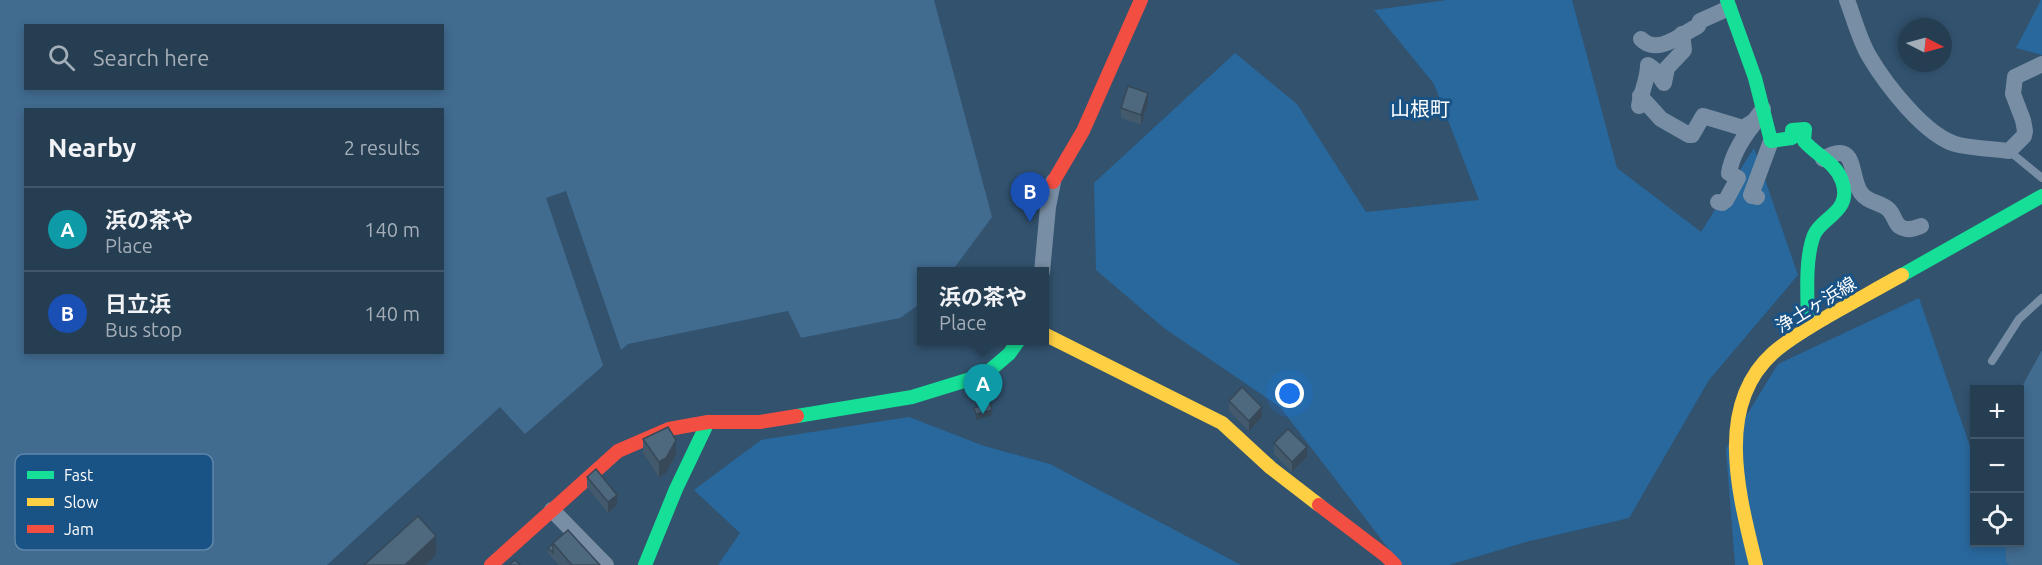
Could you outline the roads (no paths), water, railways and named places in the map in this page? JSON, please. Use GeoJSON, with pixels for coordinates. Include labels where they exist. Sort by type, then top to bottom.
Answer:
{"type":"FeatureCollection","features":[{"type":"Feature","properties":{"kind":"street"},"geometry":{"type":"LineString","coordinates":[[1042,267],[1048,207],[1053,182],[1076,147],[1141,0]]}},
{"type":"Feature","properties":{"kind":"street"},"geometry":{"type":"LineString","coordinates":[[1847,0],[1868,54],[1919,121],[1933,132],[1958,145],[2009,151],[2024,136],[2025,131],[2013,94],[2015,77],[2042,64]]}},
{"type":"Feature","properties":{"kind":"street"},"geometry":{"type":"LineString","coordinates":[[1641,39],[1646,44],[1658,46],[1698,26],[1700,21],[1728,4],[1755,78],[1771,141],[1751,195],[1757,197]]}},
{"type":"Feature","properties":{"kind":"street"},"geometry":{"type":"LineString","coordinates":[[1682,34],[1684,50],[1667,68],[1664,83],[1656,71],[1647,66],[1649,73],[1639,102],[1661,119],[1689,135],[1692,135],[1703,116],[1743,128],[1752,123]]}},
{"type":"Feature","properties":{"kind":"street"},"geometry":{"type":"LineString","coordinates":[[1718,202],[1722,203],[1726,200],[1738,178],[1729,173],[1730,167],[1743,138],[1762,108]]}},
{"type":"Feature","properties":{"kind":"street"},"geometry":{"type":"LineString","coordinates":[[1771,141],[1791,138],[1792,130],[1805,129],[1804,141],[1815,154],[1838,172],[1842,179],[1843,196],[1833,217],[1817,229],[1814,236],[1808,282],[1808,328]]}},
{"type":"Feature","properties":{"kind":"street"},"geometry":{"type":"LineString","coordinates":[[1823,159],[1837,153],[1844,155],[1851,160],[1857,186],[1862,195],[1869,201],[1889,209],[1899,226],[1911,230],[1921,226]]}},
{"type":"Feature","properties":{"kind":"street","name":"浄土ヶ浜線"},"geometry":{"type":"LineString","coordinates":[[1756,565],[1738,490],[1734,445],[1740,407],[1751,380],[1765,360],[1808,328],[2042,196]]}},
{"type":"Feature","properties":{"kind":"street"},"geometry":{"type":"LineString","coordinates":[[1049,336],[1222,423],[1271,468],[1395,565]]}},
{"type":"Feature","properties":{"kind":"street"},"geometry":{"type":"LineString","coordinates":[[491,565],[618,451],[669,429],[708,422],[760,422],[912,397],[977,377],[989,371],[1009,354],[1015,345]]}},
{"type":"Feature","properties":{"kind":"street"},"geometry":{"type":"LineString","coordinates":[[645,565],[676,489],[708,422]]}},
{"type":"Feature","properties":{"kind":"street"},"geometry":{"type":"LineString","coordinates":[[552,510],[606,565]]}},
{"type":"Feature","properties":{"kind":"street"},"geometry":{"type":"LineString","coordinates":[[657,565],[664,519]]}},
{"type":"Feature","properties":{"kind":"lane"},"geometry":{"type":"LineString","coordinates":[[2009,151],[2042,178]]}},
{"type":"Feature","properties":{"kind":"lane"},"geometry":{"type":"LineString","coordinates":[[1992,361],[2019,319],[2042,298]]}},
{"type":"Feature","properties":{"kind":"place","name":"日立浜"},"geometry":{"type":"Point","coordinates":[1030,222]}},
{"type":"Feature","properties":{"kind":"place","name":"浜の茶や"},"geometry":{"type":"Point","coordinates":[983,414]}},
{"type":"Feature","properties":{"kind":"district","name":"山根町"},"geometry":{"type":"Point","coordinates":[1420,109]}}]}
